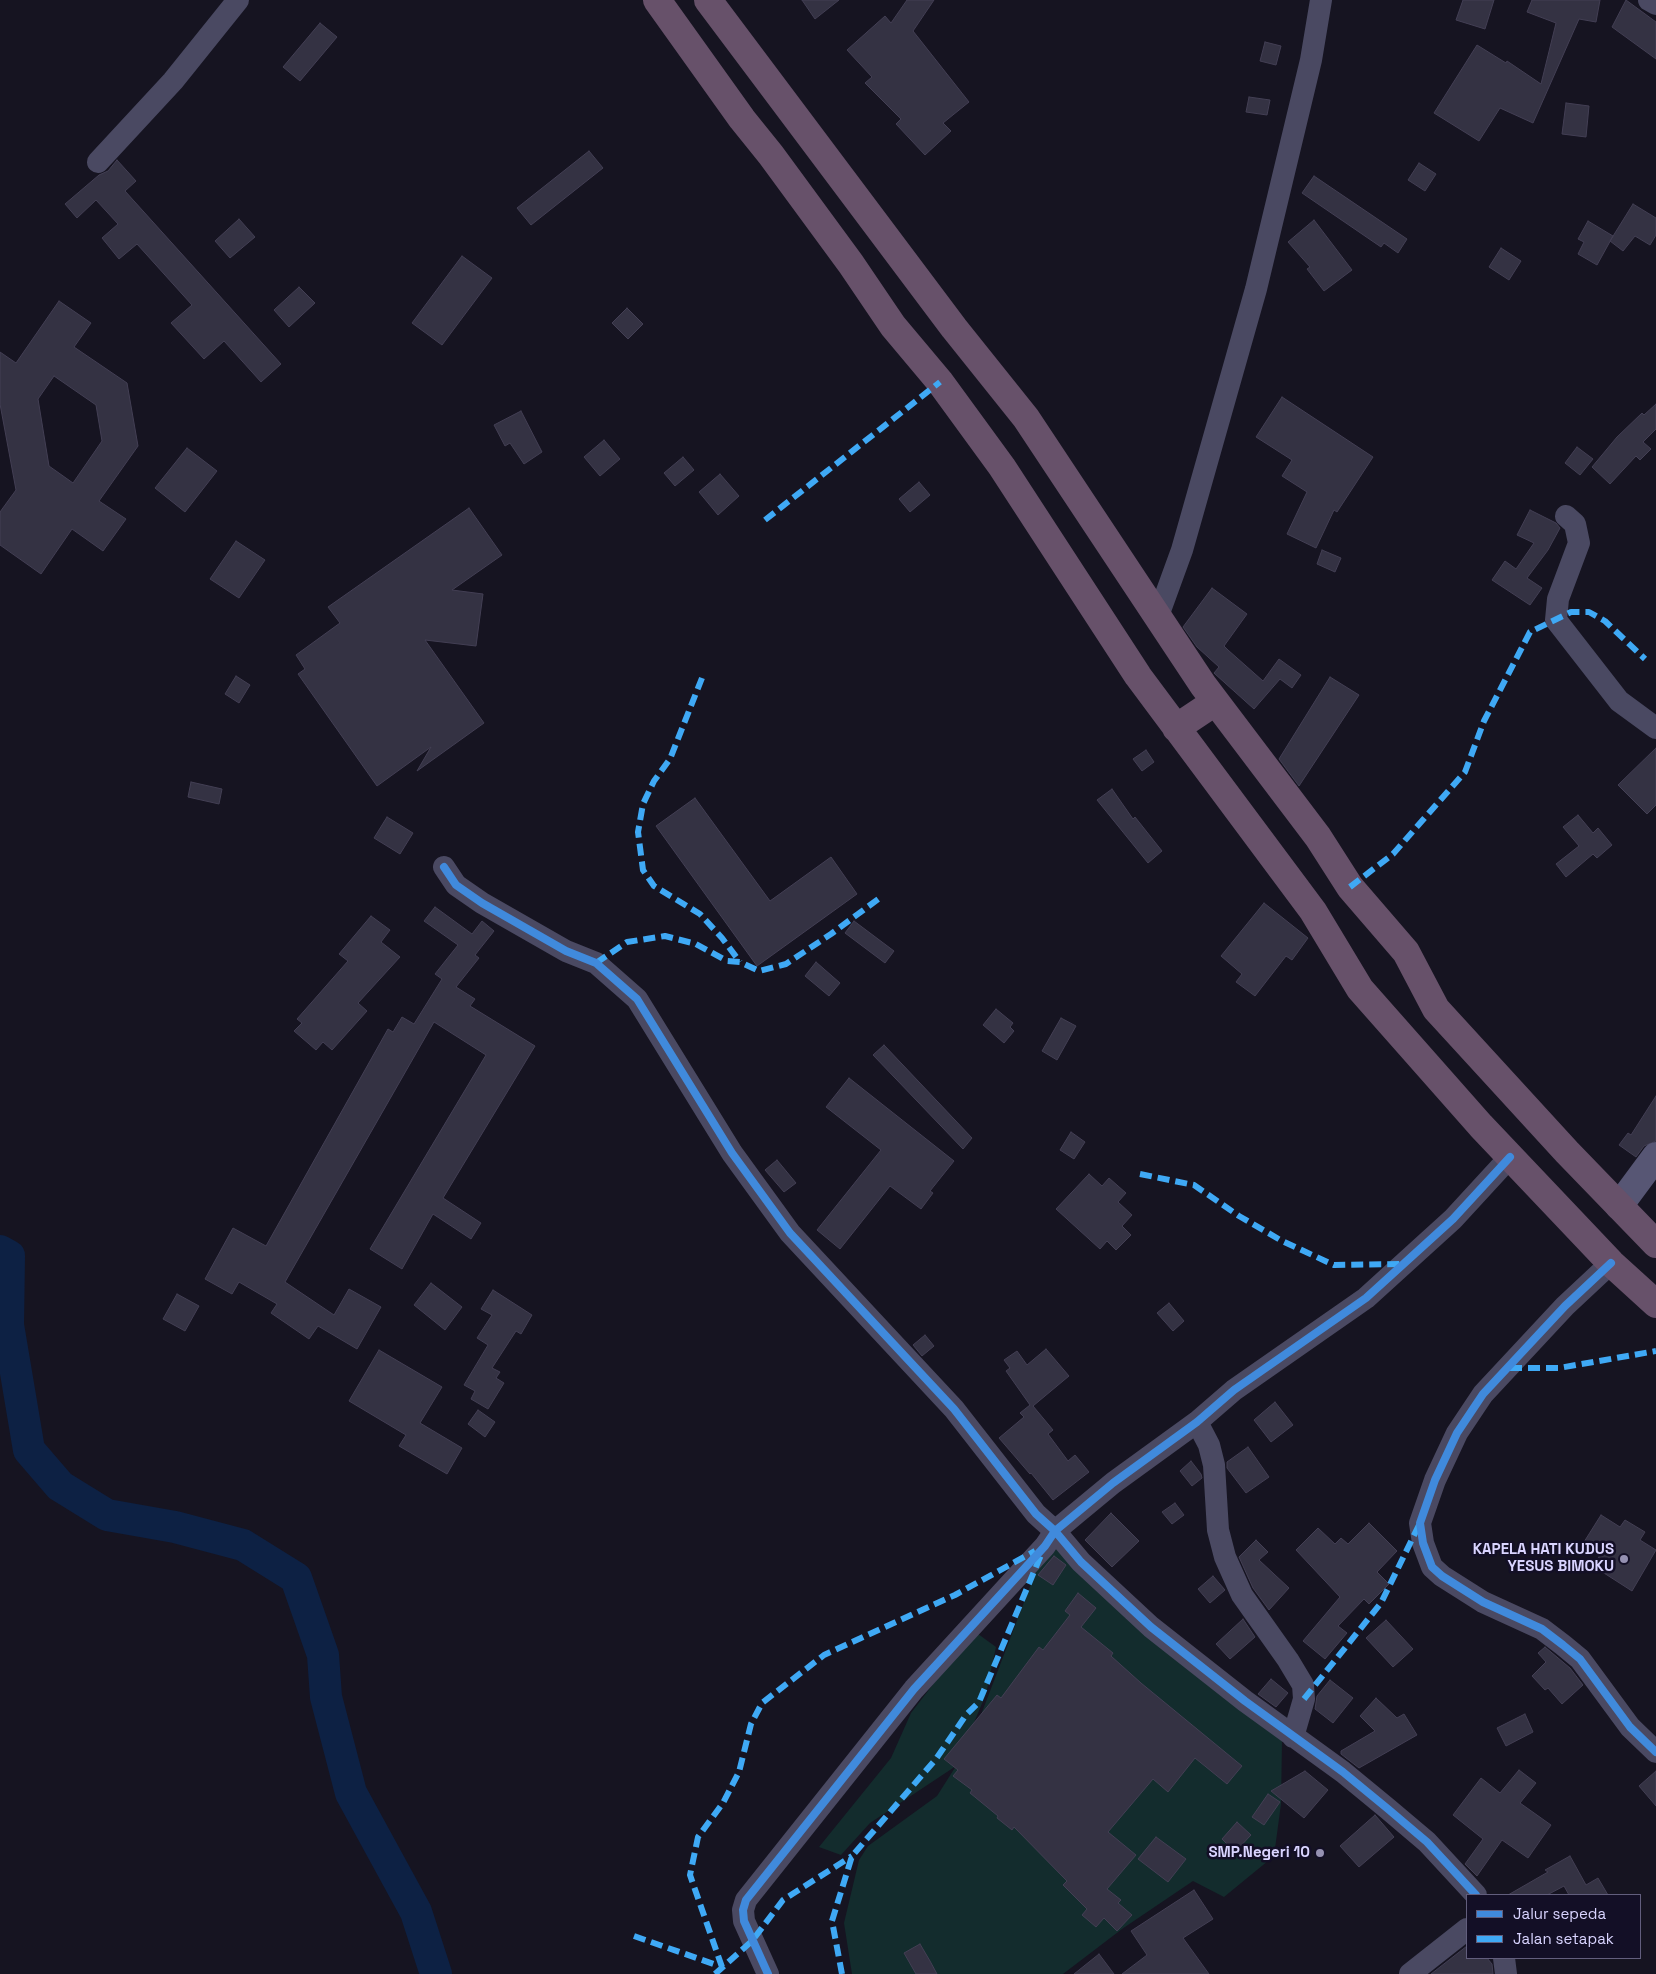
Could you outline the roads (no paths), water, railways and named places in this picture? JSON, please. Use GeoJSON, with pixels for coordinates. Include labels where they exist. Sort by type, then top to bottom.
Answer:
{"type":"FeatureCollection","features":[{"type":"Feature","properties":{"kind":"highway"},"geometry":{"type":"LineString","coordinates":[[657,0],[742,119],[771,154],[893,326],[940,382],[1002,467],[1138,676],[1313,912],[1360,989],[1510,1157],[1610,1263],[1656,1304]]}},
{"type":"Feature","properties":{"kind":"highway"},"geometry":{"type":"LineString","coordinates":[[708,0],[954,328],[1026,418],[1216,702],[1318,838],[1350,887],[1406,952],[1436,1009],[1618,1206],[1656,1244]]}},
{"type":"Feature","properties":{"kind":"highway"},"geometry":{"type":"LineString","coordinates":[[742,119],[777,93]]}},
{"type":"Feature","properties":{"kind":"highway"},"geometry":{"type":"LineString","coordinates":[[1176,728],[1216,702]]}},
{"type":"Feature","properties":{"kind":"street"},"geometry":{"type":"LineString","coordinates":[[98,162],[173,81],[238,0]]}},
{"type":"Feature","properties":{"kind":"street"},"geometry":{"type":"LineString","coordinates":[[1158,616],[1182,550],[1256,289],[1312,60],[1321,0]]}},
{"type":"Feature","properties":{"kind":"street"},"geometry":{"type":"LineString","coordinates":[[1649,0],[1656,4]]}},
{"type":"Feature","properties":{"kind":"street"},"geometry":{"type":"LineString","coordinates":[[1566,516],[1574,524],[1579,543],[1558,599],[1556,620],[1619,701],[1656,728]]}},
{"type":"Feature","properties":{"kind":"street"},"geometry":{"type":"LineString","coordinates":[[444,867],[456,885],[482,903],[566,951],[596,963],[637,999],[727,1146],[790,1233],[954,1409],[1036,1514],[1055,1531],[1081,1562],[1151,1627],[1388,1809],[1427,1842],[1475,1894]]}},
{"type":"Feature","properties":{"kind":"street"},"geometry":{"type":"LineString","coordinates":[[1618,1206],[1656,1156]]}},
{"type":"Feature","properties":{"kind":"street"},"geometry":{"type":"LineString","coordinates":[[768,1974],[744,1921],[743,1910],[746,1900],[914,1689],[1045,1546],[1055,1531],[1113,1483],[1197,1422],[1234,1390],[1366,1298],[1446,1225],[1510,1157]]}},
{"type":"Feature","properties":{"kind":"street"},"geometry":{"type":"LineString","coordinates":[[1610,1263],[1565,1306],[1483,1394],[1457,1433],[1435,1480],[1420,1523],[1422,1543],[1432,1567],[1442,1576],[1483,1602],[1505,1610],[1542,1629],[1580,1659],[1630,1727],[1656,1752]]}},
{"type":"Feature","properties":{"kind":"street"},"geometry":{"type":"LineString","coordinates":[[1197,1422],[1209,1445],[1214,1465],[1218,1530],[1225,1557],[1242,1595],[1288,1660],[1303,1685],[1304,1698],[1293,1736]]}},
{"type":"Feature","properties":{"kind":"street"},"geometry":{"type":"LineString","coordinates":[[1410,1974],[1466,1930]]}},
{"type":"Feature","properties":{"kind":"street"},"geometry":{"type":"LineString","coordinates":[[1504,1959],[1506,1974]]}},
{"type":"Feature","properties":{"kind":"waterway"},"geometry":{"type":"LineString","coordinates":[[0,1251],[9,1256],[8,1325],[29,1450],[60,1486],[107,1515],[175,1527],[243,1545],[296,1578],[323,1655],[326,1697],[351,1793],[416,1912],[436,1974]]}},
{"type":"Feature","properties":{"kind":"place","name":"KAPELA HATI KUDUS YESUS BIMOKU"},"geometry":{"type":"Point","coordinates":[1624,1559]}},
{"type":"Feature","properties":{"kind":"place","name":"SMP.Negeri 10"},"geometry":{"type":"Point","coordinates":[1320,1853]}}]}
